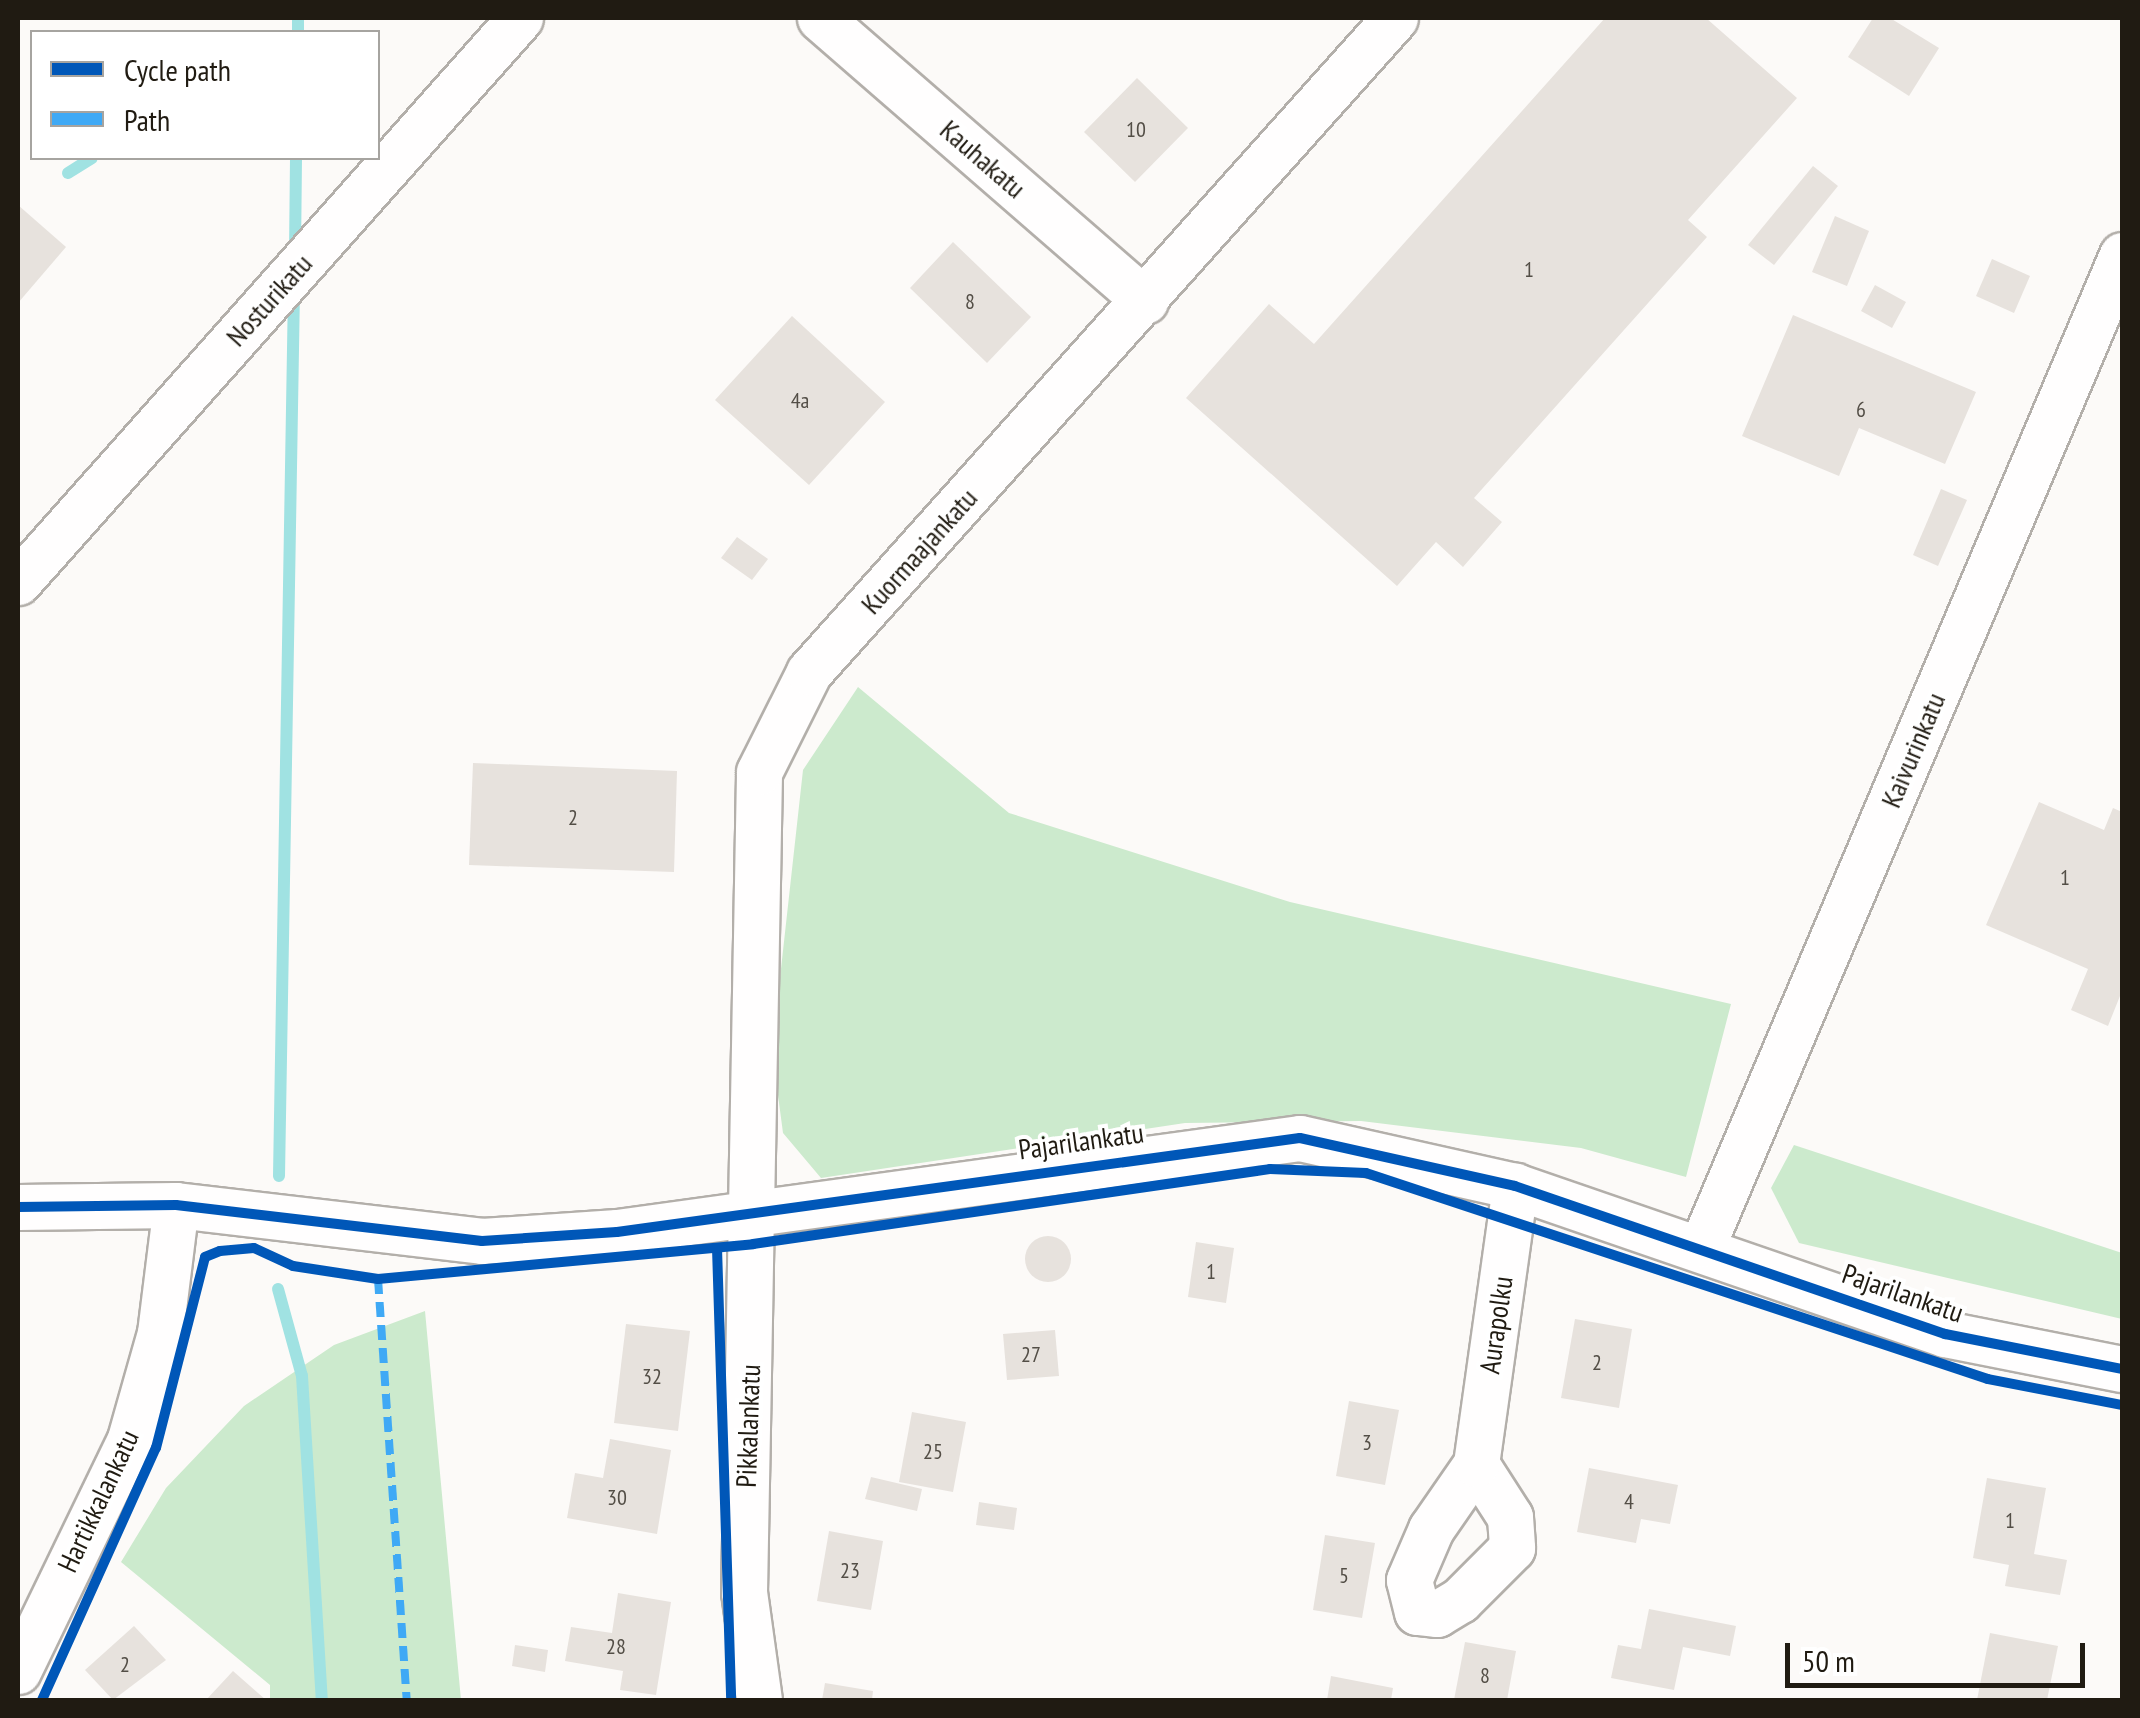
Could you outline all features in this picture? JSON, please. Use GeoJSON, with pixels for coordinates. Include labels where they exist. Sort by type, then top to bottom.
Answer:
{"type":"FeatureCollection","features":[{"type":"Feature","properties":{"kind":"street","name":"Nosturikatu"},"geometry":{"type":"LineString","coordinates":[[18,582],[520,18]]}},
{"type":"Feature","properties":{"kind":"street","name":"Kauhakatu"},"geometry":{"type":"LineString","coordinates":[[820,18],[1145,300]]}},
{"type":"Feature","properties":{"kind":"street","name":"Kuormaajankatu"},"geometry":{"type":"LineString","coordinates":[[752,1211],[759,772],[782,717],[809,672],[1395,18]]}},
{"type":"Feature","properties":{"kind":"street","name":"Kaivurinkatu"},"geometry":{"type":"LineString","coordinates":[[1703,1244],[2122,255]]}},
{"type":"Feature","properties":{"kind":"street","name":"Pajarilankatu"},"geometry":{"type":"LineString","coordinates":[[18,1207],[176,1205],[482,1241],[752,1211],[1300,1138],[1516,1186],[1703,1244],[1945,1334],[2122,1369]]}},
{"type":"Feature","properties":{"kind":"street","name":"Aurapolku"},"geometry":{"type":"LineString","coordinates":[[1476,1464],[1516,1186]]}},
{"type":"Feature","properties":{"kind":"street","name":"Hartikkalankatu"},"geometry":{"type":"LineString","coordinates":[[18,1671],[130,1438],[160,1333],[176,1205]]}},
{"type":"Feature","properties":{"kind":"street","name":"Pikkalankatu"},"geometry":{"type":"LineString","coordinates":[[752,1211],[744,1592],[759,1700]]}},
{"type":"Feature","properties":{"kind":"green space"},"geometry":{"type":"Polygon","coordinates":[[[858,687],[1009,813],[1290,902],[1731,1004],[1686,1177],[1581,1148],[1361,1121],[1185,1123],[821,1178],[783,1133],[772,1050],[803,770],[858,687]]]}},
{"type":"Feature","properties":{"kind":"green space"},"geometry":{"type":"Polygon","coordinates":[[[1794,1145],[2122,1253],[2122,1319],[1799,1243],[1771,1188],[1794,1145]]]}},
{"type":"Feature","properties":{"kind":"green space"},"geometry":{"type":"Polygon","coordinates":[[[425,1311],[461,1700],[270,1700],[270,1685],[121,1562],[166,1488],[244,1406],[334,1345],[425,1311]]]}},
{"type":"Feature","properties":{"kind":"building"},"geometry":{"type":"Polygon","coordinates":[[[1605,18],[1706,18],[1797,98],[1688,220],[1707,237],[1474,498],[1502,522],[1463,567],[1436,542],[1397,586],[1186,398],[1269,304],[1314,344],[1605,18]]]}},
{"type":"Feature","properties":{"kind":"building"},"geometry":{"type":"Polygon","coordinates":[[[1873,18],[1890,18],[1939,48],[1909,96],[1848,57],[1873,18]]]}},
{"type":"Feature","properties":{"kind":"building"},"geometry":{"type":"Polygon","coordinates":[[[1137,78],[1188,128],[1135,182],[1084,132],[1137,78]]]}},
{"type":"Feature","properties":{"kind":"building"},"geometry":{"type":"Polygon","coordinates":[[[1813,166],[1838,186],[1774,265],[1748,245],[1813,166]]]}},
{"type":"Feature","properties":{"kind":"building"},"geometry":{"type":"Polygon","coordinates":[[[18,205],[66,247],[18,303],[18,205]]]}},
{"type":"Feature","properties":{"kind":"building"},"geometry":{"type":"Polygon","coordinates":[[[1835,216],[1869,231],[1847,286],[1812,272],[1835,216]]]}},
{"type":"Feature","properties":{"kind":"building"},"geometry":{"type":"Polygon","coordinates":[[[953,242],[1031,317],[987,363],[910,288],[953,242]]]}},
{"type":"Feature","properties":{"kind":"building"},"geometry":{"type":"Polygon","coordinates":[[[1992,259],[2030,276],[2014,313],[1976,296],[1992,259]]]}},
{"type":"Feature","properties":{"kind":"building"},"geometry":{"type":"Polygon","coordinates":[[[1875,285],[1906,302],[1892,328],[1861,311],[1875,285]]]}},
{"type":"Feature","properties":{"kind":"building"},"geometry":{"type":"Polygon","coordinates":[[[1793,315],[1976,392],[1945,464],[1859,428],[1839,476],[1742,436],[1793,315]]]}},
{"type":"Feature","properties":{"kind":"building"},"geometry":{"type":"Polygon","coordinates":[[[792,316],[885,402],[809,485],[715,400],[792,316]]]}},
{"type":"Feature","properties":{"kind":"building"},"geometry":{"type":"Polygon","coordinates":[[[1941,489],[1967,500],[1938,566],[1913,555],[1941,489]]]}},
{"type":"Feature","properties":{"kind":"building"},"geometry":{"type":"Polygon","coordinates":[[[737,537],[768,559],[752,580],[721,558],[737,537]]]}},
{"type":"Feature","properties":{"kind":"building"},"geometry":{"type":"Polygon","coordinates":[[[473,763],[677,771],[674,872],[469,865],[473,763]]]}},
{"type":"Feature","properties":{"kind":"building"},"geometry":{"type":"Polygon","coordinates":[[[2039,802],[2104,830],[2113,808],[2122,812],[2122,991],[2108,1026],[2071,1010],[2088,969],[1986,925],[2039,802]]]}},
{"type":"Feature","properties":{"kind":"building"},"geometry":{"type":"Polygon","coordinates":[[[1048,1236],[1064,1243],[1071,1259],[1064,1275],[1048,1282],[1032,1275],[1025,1259],[1032,1243],[1048,1236]]]}},
{"type":"Feature","properties":{"kind":"building"},"geometry":{"type":"Polygon","coordinates":[[[1196,1242],[1234,1248],[1226,1303],[1188,1297],[1196,1242]]]}},
{"type":"Feature","properties":{"kind":"building"},"geometry":{"type":"Polygon","coordinates":[[[1575,1319],[1632,1329],[1619,1408],[1561,1398],[1575,1319]]]}},
{"type":"Feature","properties":{"kind":"building"},"geometry":{"type":"Polygon","coordinates":[[[626,1324],[690,1331],[678,1431],[614,1423],[626,1324]]]}},
{"type":"Feature","properties":{"kind":"building"},"geometry":{"type":"Polygon","coordinates":[[[1055,1330],[1059,1376],[1007,1380],[1003,1334],[1055,1330]]]}},
{"type":"Feature","properties":{"kind":"building"},"geometry":{"type":"Polygon","coordinates":[[[1349,1401],[1399,1410],[1385,1485],[1336,1476],[1349,1401]]]}},
{"type":"Feature","properties":{"kind":"building"},"geometry":{"type":"Polygon","coordinates":[[[912,1412],[966,1422],[953,1492],[899,1482],[912,1412]]]}},
{"type":"Feature","properties":{"kind":"building"},"geometry":{"type":"Polygon","coordinates":[[[610,1439],[671,1450],[657,1534],[567,1518],[575,1473],[603,1478],[610,1439]]]}},
{"type":"Feature","properties":{"kind":"building"},"geometry":{"type":"Polygon","coordinates":[[[1589,1468],[1678,1485],[1670,1524],[1641,1519],[1636,1543],[1577,1532],[1589,1468]]]}},
{"type":"Feature","properties":{"kind":"building"},"geometry":{"type":"Polygon","coordinates":[[[871,1477],[922,1489],[917,1511],[865,1499],[871,1477]]]}},
{"type":"Feature","properties":{"kind":"building"},"geometry":{"type":"Polygon","coordinates":[[[1987,1478],[2046,1488],[2034,1554],[2067,1560],[2060,1595],[2005,1586],[2009,1565],[1973,1558],[1987,1478]]]}},
{"type":"Feature","properties":{"kind":"building"},"geometry":{"type":"Polygon","coordinates":[[[979,1502],[1017,1508],[1014,1530],[976,1525],[979,1502]]]}},
{"type":"Feature","properties":{"kind":"building"},"geometry":{"type":"Polygon","coordinates":[[[829,1531],[883,1541],[871,1610],[817,1601],[829,1531]]]}},
{"type":"Feature","properties":{"kind":"building"},"geometry":{"type":"Polygon","coordinates":[[[1325,1535],[1375,1543],[1362,1618],[1313,1610],[1325,1535]]]}},
{"type":"Feature","properties":{"kind":"building"},"geometry":{"type":"Polygon","coordinates":[[[618,1593],[671,1602],[656,1695],[620,1690],[623,1671],[565,1661],[571,1627],[612,1633],[618,1593]]]}},
{"type":"Feature","properties":{"kind":"building"},"geometry":{"type":"Polygon","coordinates":[[[1649,1609],[1736,1626],[1730,1656],[1683,1647],[1674,1690],[1611,1678],[1618,1645],[1641,1649],[1649,1609]]]}},
{"type":"Feature","properties":{"kind":"building"},"geometry":{"type":"Polygon","coordinates":[[[134,1626],[166,1660],[113,1700],[85,1670],[134,1626]]]}},
{"type":"Feature","properties":{"kind":"building"},"geometry":{"type":"Polygon","coordinates":[[[1990,1633],[2058,1646],[2047,1700],[1977,1700],[1990,1633]]]}},
{"type":"Feature","properties":{"kind":"building"},"geometry":{"type":"Polygon","coordinates":[[[1465,1642],[1516,1651],[1507,1700],[1454,1700],[1465,1642]]]}},
{"type":"Feature","properties":{"kind":"building"},"geometry":{"type":"Polygon","coordinates":[[[515,1645],[548,1650],[545,1672],[512,1666],[515,1645]]]}},
{"type":"Feature","properties":{"kind":"building"},"geometry":{"type":"Polygon","coordinates":[[[233,1671],[266,1700],[206,1700],[233,1671]]]}},
{"type":"Feature","properties":{"kind":"building"},"geometry":{"type":"Polygon","coordinates":[[[1331,1676],[1393,1688],[1391,1700],[1327,1700],[1331,1676]]]}},
{"type":"Feature","properties":{"kind":"building"},"geometry":{"type":"Polygon","coordinates":[[[825,1683],[873,1691],[872,1700],[822,1700],[825,1683]]]}},
{"type":"Feature","properties":{"kind":"waterway"},"geometry":{"type":"LineString","coordinates":[[298,18],[298,30]]}},
{"type":"Feature","properties":{"kind":"waterway"},"geometry":{"type":"LineString","coordinates":[[68,173],[89,160]]}},
{"type":"Feature","properties":{"kind":"waterway"},"geometry":{"type":"LineString","coordinates":[[295,254],[296,160]]}},
{"type":"Feature","properties":{"kind":"waterway"},"geometry":{"type":"LineString","coordinates":[[279,1176],[294,294]]}},
{"type":"Feature","properties":{"kind":"waterway"},"geometry":{"type":"LineString","coordinates":[[278,1289],[302,1376],[322,1700]]}},
{"type":"Feature","properties":{"kind":"marked path"},"geometry":{"type":"LineString","coordinates":[[378,1279],[407,1700]]}},
{"type":"Feature","properties":{"kind":"cycle path"},"geometry":{"type":"LineString","coordinates":[[18,1207],[176,1205],[482,1241],[617,1232],[1300,1138],[1515,1186],[1945,1334],[2122,1369]]}},
{"type":"Feature","properties":{"kind":"cycle path"},"geometry":{"type":"LineString","coordinates":[[42,1700],[156,1448],[205,1257],[220,1251],[254,1248],[293,1266],[378,1279],[753,1244],[1270,1169],[1366,1173],[1988,1379],[2122,1405]]}},
{"type":"Feature","properties":{"kind":"cycle path"},"geometry":{"type":"LineString","coordinates":[[717,1248],[731,1700]]}}]}
